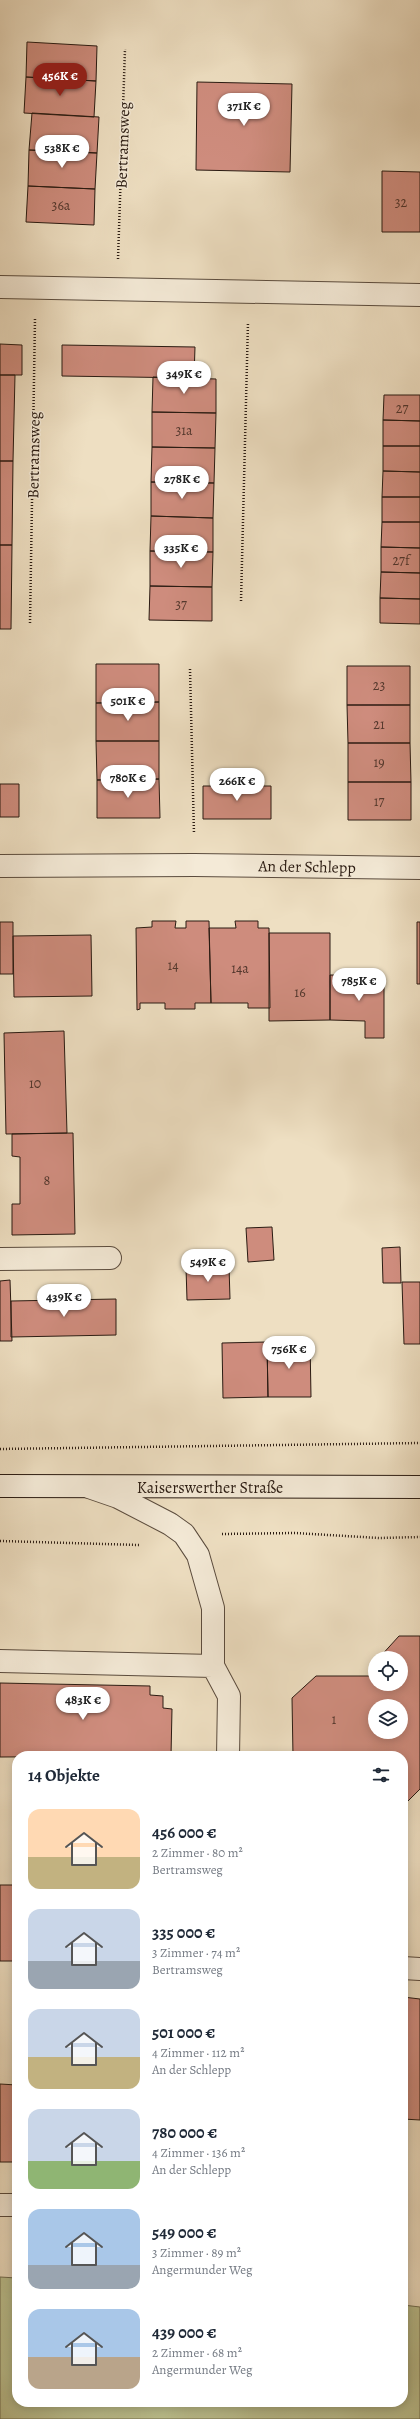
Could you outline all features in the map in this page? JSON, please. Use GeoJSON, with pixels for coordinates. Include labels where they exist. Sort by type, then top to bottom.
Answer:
{"type":"FeatureCollection","features":[{"type":"Feature","properties":{"kind":"street"},"geometry":{"type":"LineString","coordinates":[[0,287],[420,295]]}},
{"type":"Feature","properties":{"kind":"street","name":"An der Schlepp"},"geometry":{"type":"LineString","coordinates":[[0,866],[194,865],[420,868]]}},
{"type":"Feature","properties":{"kind":"street"},"geometry":{"type":"LineString","coordinates":[[0,1259],[110,1258]]}},
{"type":"Feature","properties":{"kind":"street","name":"Kaiserswerther Straße"},"geometry":{"type":"LineString","coordinates":[[0,1486],[420,1487]]}},
{"type":"Feature","properties":{"kind":"street"},"geometry":{"type":"LineString","coordinates":[[88,1486],[118,1497],[170,1524],[191,1542],[198,1555],[213,1608],[213,1666],[229,1696],[228,1751]]}},
{"type":"Feature","properties":{"kind":"street"},"geometry":{"type":"LineString","coordinates":[[0,1661],[213,1666]]}},
{"type":"Feature","properties":{"kind":"street"},"geometry":{"type":"LineString","coordinates":[[408,1968],[420,1969]]}},
{"type":"Feature","properties":{"kind":"street"},"geometry":{"type":"LineString","coordinates":[[0,2205],[12,2205]]}},
{"type":"Feature","properties":{"kind":"path","name":"Bertramsweg"},"geometry":{"type":"LineString","coordinates":[[117,289],[125,49]]}},
{"type":"Feature","properties":{"kind":"path","name":"Bertramsweg"},"geometry":{"type":"LineString","coordinates":[[30,623],[36,288]]}},
{"type":"Feature","properties":{"kind":"path"},"geometry":{"type":"LineString","coordinates":[[241,601],[248,292]]}},
{"type":"Feature","properties":{"kind":"path"},"geometry":{"type":"LineString","coordinates":[[190,669],[194,865]]}},
{"type":"Feature","properties":{"kind":"path"},"geometry":{"type":"LineString","coordinates":[[0,1449],[420,1442]]}},
{"type":"Feature","properties":{"kind":"path"},"geometry":{"type":"LineString","coordinates":[[216,1534],[295,1534],[380,1538],[420,1537]]}},
{"type":"Feature","properties":{"kind":"path"},"geometry":{"type":"LineString","coordinates":[[0,1541],[144,1546]]}},
{"type":"Feature","properties":{"kind":"green space"},"geometry":{"type":"Polygon","coordinates":[[[0,2277],[12,2278],[12,2407],[408,2407],[408,2306],[420,2307],[420,2419],[0,2419],[0,2277]]]}},
{"type":"Feature","properties":{"kind":"building"},"geometry":{"type":"Polygon","coordinates":[[[27,42],[97,46],[96,81],[26,77],[27,42]]]}},
{"type":"Feature","properties":{"kind":"building"},"geometry":{"type":"Polygon","coordinates":[[[26,77],[96,81],[94,117],[24,113],[26,77]]]}},
{"type":"Feature","properties":{"kind":"building"},"geometry":{"type":"Polygon","coordinates":[[[197,82],[292,84],[290,172],[196,170],[197,82]]]}},
{"type":"Feature","properties":{"kind":"building"},"geometry":{"type":"Polygon","coordinates":[[[32,113],[99,117],[97,153],[29,150],[32,113]]]}},
{"type":"Feature","properties":{"kind":"building"},"geometry":{"type":"Polygon","coordinates":[[[29,150],[97,153],[95,189],[28,186],[29,150]]]}},
{"type":"Feature","properties":{"kind":"building"},"geometry":{"type":"Polygon","coordinates":[[[382,171],[420,172],[420,232],[382,232],[382,171]]]}},
{"type":"Feature","properties":{"kind":"building"},"geometry":{"type":"Polygon","coordinates":[[[28,186],[95,189],[94,225],[26,222],[28,186]]]}},
{"type":"Feature","properties":{"kind":"building"},"geometry":{"type":"Polygon","coordinates":[[[0,344],[22,345],[22,375],[0,375],[0,344]]]}},
{"type":"Feature","properties":{"kind":"building"},"geometry":{"type":"Polygon","coordinates":[[[62,345],[195,347],[194,378],[62,376],[62,345]]]}},
{"type":"Feature","properties":{"kind":"building"},"geometry":{"type":"Polygon","coordinates":[[[0,375],[15,375],[13,461],[0,461],[0,375]]]}},
{"type":"Feature","properties":{"kind":"building"},"geometry":{"type":"Polygon","coordinates":[[[153,377],[216,379],[216,413],[152,412],[153,377]]]}},
{"type":"Feature","properties":{"kind":"building"},"geometry":{"type":"Polygon","coordinates":[[[384,395],[420,395],[420,421],[383,420],[384,395]]]}},
{"type":"Feature","properties":{"kind":"building"},"geometry":{"type":"Polygon","coordinates":[[[152,412],[216,413],[215,448],[152,447],[152,412]]]}},
{"type":"Feature","properties":{"kind":"building"},"geometry":{"type":"Polygon","coordinates":[[[383,420],[420,421],[420,446],[383,446],[383,420]]]}},
{"type":"Feature","properties":{"kind":"building"},"geometry":{"type":"Polygon","coordinates":[[[383,446],[420,446],[420,472],[383,471],[383,446]]]}},
{"type":"Feature","properties":{"kind":"building"},"geometry":{"type":"Polygon","coordinates":[[[152,447],[215,448],[214,483],[151,482],[152,447]]]}},
{"type":"Feature","properties":{"kind":"building"},"geometry":{"type":"Polygon","coordinates":[[[0,461],[13,461],[12,545],[0,545],[0,461]]]}},
{"type":"Feature","properties":{"kind":"building"},"geometry":{"type":"Polygon","coordinates":[[[383,471],[420,472],[420,497],[382,497],[383,471]]]}},
{"type":"Feature","properties":{"kind":"building"},"geometry":{"type":"Polygon","coordinates":[[[151,482],[214,483],[213,518],[151,516],[151,482]]]}},
{"type":"Feature","properties":{"kind":"building"},"geometry":{"type":"Polygon","coordinates":[[[382,497],[420,497],[420,522],[382,522],[382,497]]]}},
{"type":"Feature","properties":{"kind":"building"},"geometry":{"type":"Polygon","coordinates":[[[151,516],[213,518],[213,552],[150,551],[151,516]]]}},
{"type":"Feature","properties":{"kind":"building"},"geometry":{"type":"Polygon","coordinates":[[[382,522],[420,522],[420,548],[381,547],[382,522]]]}},
{"type":"Feature","properties":{"kind":"building"},"geometry":{"type":"Polygon","coordinates":[[[0,545],[12,545],[11,629],[0,629],[0,545]]]}},
{"type":"Feature","properties":{"kind":"building"},"geometry":{"type":"Polygon","coordinates":[[[381,547],[420,548],[420,573],[381,572],[381,547]]]}},
{"type":"Feature","properties":{"kind":"building"},"geometry":{"type":"Polygon","coordinates":[[[150,551],[213,552],[212,587],[150,586],[150,551]]]}},
{"type":"Feature","properties":{"kind":"building"},"geometry":{"type":"Polygon","coordinates":[[[381,572],[420,573],[420,599],[380,598],[381,572]]]}},
{"type":"Feature","properties":{"kind":"building"},"geometry":{"type":"Polygon","coordinates":[[[150,586],[212,587],[212,621],[149,620],[150,586]]]}},
{"type":"Feature","properties":{"kind":"building"},"geometry":{"type":"Polygon","coordinates":[[[380,598],[420,599],[420,624],[380,623],[380,598]]]}},
{"type":"Feature","properties":{"kind":"building"},"geometry":{"type":"Polygon","coordinates":[[[96,664],[159,664],[159,702],[96,703],[96,664]]]}},
{"type":"Feature","properties":{"kind":"building"},"geometry":{"type":"Polygon","coordinates":[[[347,666],[410,666],[410,705],[347,705],[347,666]]]}},
{"type":"Feature","properties":{"kind":"building"},"geometry":{"type":"Polygon","coordinates":[[[159,702],[159,741],[96,741],[96,703],[159,702]]]}},
{"type":"Feature","properties":{"kind":"building"},"geometry":{"type":"Polygon","coordinates":[[[347,705],[410,705],[410,743],[348,743],[347,705]]]}},
{"type":"Feature","properties":{"kind":"building"},"geometry":{"type":"Polygon","coordinates":[[[96,741],[159,741],[159,779],[97,780],[96,741]]]}},
{"type":"Feature","properties":{"kind":"building"},"geometry":{"type":"Polygon","coordinates":[[[348,743],[410,743],[411,782],[348,782],[348,743]]]}},
{"type":"Feature","properties":{"kind":"building"},"geometry":{"type":"Polygon","coordinates":[[[159,779],[160,818],[97,818],[97,780],[159,779]]]}},
{"type":"Feature","properties":{"kind":"building"},"geometry":{"type":"Polygon","coordinates":[[[348,782],[411,782],[411,820],[348,820],[348,782]]]}},
{"type":"Feature","properties":{"kind":"building"},"geometry":{"type":"Polygon","coordinates":[[[0,784],[19,784],[19,817],[0,817],[0,784]]]}},
{"type":"Feature","properties":{"kind":"building"},"geometry":{"type":"Polygon","coordinates":[[[203,786],[271,786],[271,819],[203,819],[203,786]]]}},
{"type":"Feature","properties":{"kind":"building"},"geometry":{"type":"Polygon","coordinates":[[[152,921],[176,921],[175,928],[186,928],[186,921],[209,921],[211,1003],[195,1003],[195,1009],[165,1009],[165,1003],[140,1003],[140,1009],[137,1010],[136,928],[152,927],[152,921]]]}},
{"type":"Feature","properties":{"kind":"building"},"geometry":{"type":"Polygon","coordinates":[[[235,921],[258,921],[258,928],[269,928],[270,1008],[248,1008],[248,1003],[211,1003],[209,928],[236,928],[235,921]]]}},
{"type":"Feature","properties":{"kind":"building"},"geometry":{"type":"Polygon","coordinates":[[[0,922],[13,922],[13,974],[0,974],[0,922]]]}},
{"type":"Feature","properties":{"kind":"building"},"geometry":{"type":"Polygon","coordinates":[[[417,922],[420,922],[420,984],[417,984],[417,922]]]}},
{"type":"Feature","properties":{"kind":"building"},"geometry":{"type":"Polygon","coordinates":[[[269,933],[330,933],[330,1020],[269,1021],[269,933]]]}},
{"type":"Feature","properties":{"kind":"building"},"geometry":{"type":"Polygon","coordinates":[[[91,935],[92,996],[14,997],[13,936],[91,935]]]}},
{"type":"Feature","properties":{"kind":"building"},"geometry":{"type":"Polygon","coordinates":[[[330,975],[384,976],[384,1038],[365,1038],[365,1021],[330,1020],[330,975]]]}},
{"type":"Feature","properties":{"kind":"building"},"geometry":{"type":"Polygon","coordinates":[[[64,1031],[67,1133],[6,1134],[4,1033],[64,1031]]]}},
{"type":"Feature","properties":{"kind":"building"},"geometry":{"type":"Polygon","coordinates":[[[73,1133],[75,1234],[12,1235],[12,1204],[20,1204],[20,1157],[12,1156],[12,1134],[73,1133]]]}},
{"type":"Feature","properties":{"kind":"building"},"geometry":{"type":"Polygon","coordinates":[[[272,1227],[274,1260],[248,1262],[246,1228],[272,1227]]]}},
{"type":"Feature","properties":{"kind":"building"},"geometry":{"type":"Polygon","coordinates":[[[400,1247],[401,1283],[383,1283],[382,1248],[400,1247]]]}},
{"type":"Feature","properties":{"kind":"building"},"geometry":{"type":"Polygon","coordinates":[[[229,1266],[230,1299],[187,1300],[186,1267],[229,1266]]]}},
{"type":"Feature","properties":{"kind":"building"},"geometry":{"type":"Polygon","coordinates":[[[10,1280],[12,1341],[0,1341],[0,1281],[10,1280]]]}},
{"type":"Feature","properties":{"kind":"building"},"geometry":{"type":"Polygon","coordinates":[[[402,1282],[420,1282],[420,1344],[404,1344],[402,1282]]]}},
{"type":"Feature","properties":{"kind":"building"},"geometry":{"type":"Polygon","coordinates":[[[116,1299],[116,1335],[11,1337],[11,1301],[116,1299]]]}},
{"type":"Feature","properties":{"kind":"building"},"geometry":{"type":"Polygon","coordinates":[[[267,1342],[268,1397],[223,1398],[222,1343],[267,1342]]]}},
{"type":"Feature","properties":{"kind":"building"},"geometry":{"type":"Polygon","coordinates":[[[267,1342],[310,1342],[311,1397],[268,1397],[267,1342]]]}},
{"type":"Feature","properties":{"kind":"building"},"geometry":{"type":"Polygon","coordinates":[[[399,1636],[420,1636],[420,1789],[408,1801],[408,1751],[293,1751],[292,1698],[316,1676],[368,1676],[368,1691],[408,1691],[408,1651],[385,1651],[399,1636]]]}},
{"type":"Feature","properties":{"kind":"building"},"geometry":{"type":"Polygon","coordinates":[[[0,1683],[150,1686],[150,1695],[163,1696],[163,1708],[172,1709],[171,1751],[12,1751],[12,1757],[0,1757],[0,1683]]]}},
{"type":"Feature","properties":{"kind":"building"},"geometry":{"type":"Polygon","coordinates":[[[0,1885],[12,1885],[12,1961],[0,1961],[0,1885]]]}},
{"type":"Feature","properties":{"kind":"building"},"geometry":{"type":"Polygon","coordinates":[[[408,1998],[420,1999],[420,2120],[408,2119],[408,1998]]]}},
{"type":"Feature","properties":{"kind":"building"},"geometry":{"type":"Polygon","coordinates":[[[0,2084],[12,2085],[12,2162],[0,2162],[0,2084]]]}}]}
